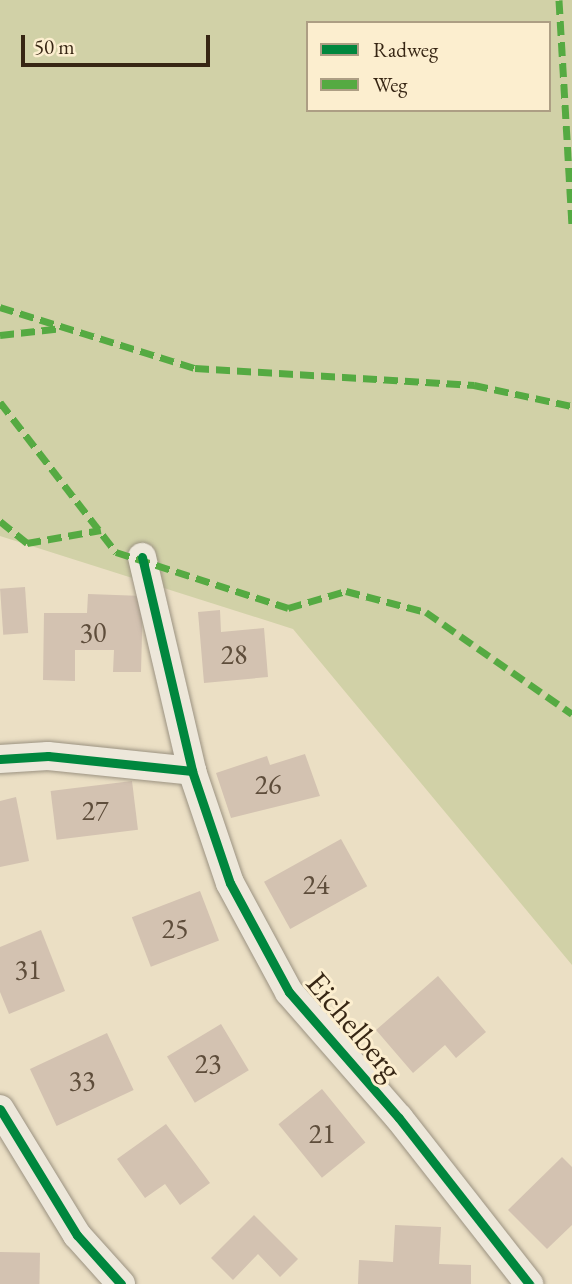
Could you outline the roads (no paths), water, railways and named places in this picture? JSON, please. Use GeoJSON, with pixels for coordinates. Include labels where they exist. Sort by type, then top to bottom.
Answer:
{"type":"FeatureCollection","features":[{"type":"Feature","properties":{"kind":"street","name":"Eichelberg"},"geometry":{"type":"LineString","coordinates":[[142,557],[192,771],[230,883],[289,992],[399,1118],[464,1208],[528,1284]]}},
{"type":"Feature","properties":{"kind":"street"},"geometry":{"type":"LineString","coordinates":[[0,759],[48,756],[192,771]]}},
{"type":"Feature","properties":{"kind":"street"},"geometry":{"type":"LineString","coordinates":[[0,1110],[77,1235],[121,1284]]}}]}
